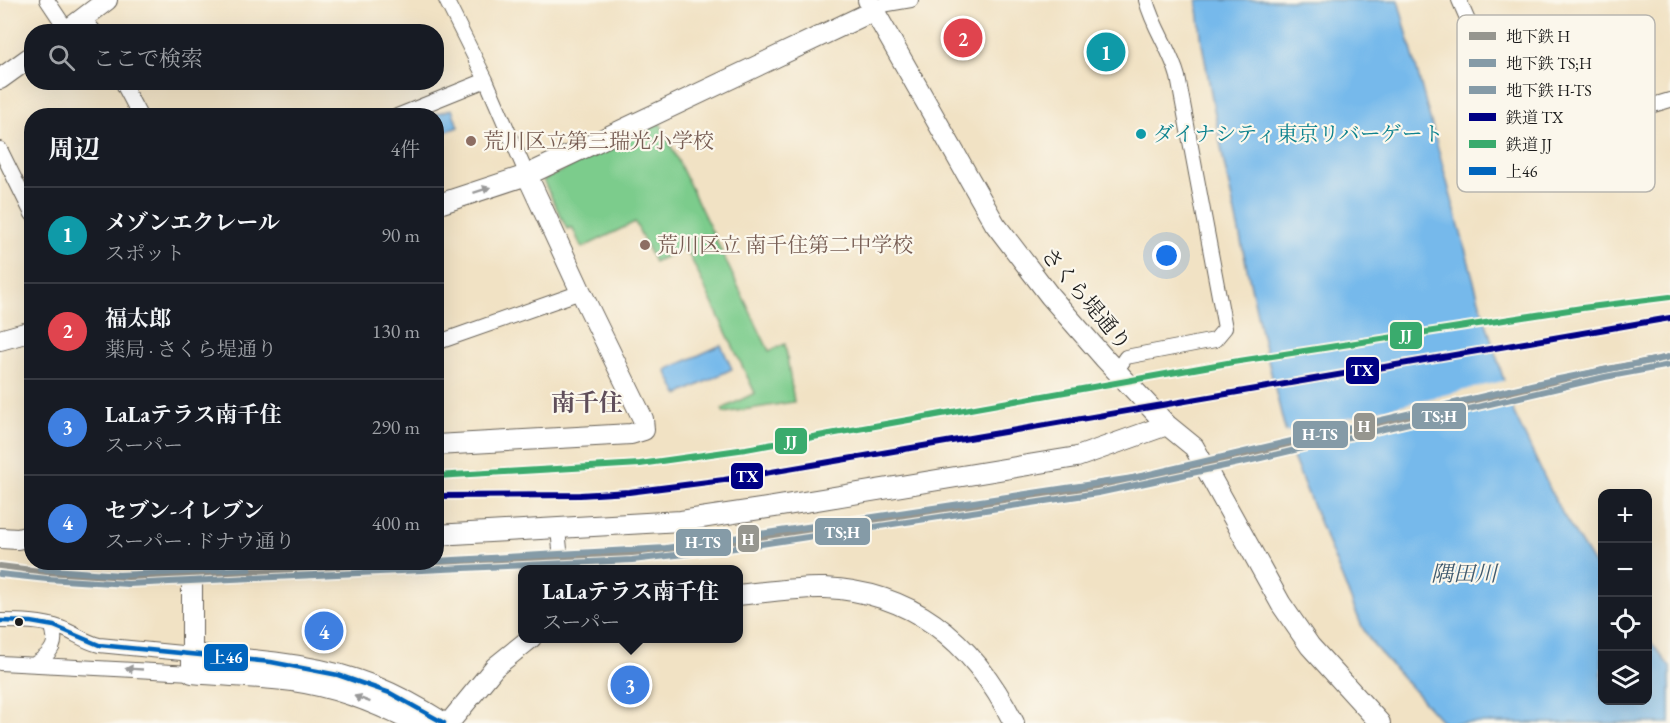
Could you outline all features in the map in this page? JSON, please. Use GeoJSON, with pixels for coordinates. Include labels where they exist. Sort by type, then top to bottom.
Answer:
{"type":"FeatureCollection","features":[{"type":"Feature","properties":{"kind":"street"},"geometry":{"type":"LineString","coordinates":[[47,0],[62,24]]}},
{"type":"Feature","properties":{"kind":"street"},"geometry":{"type":"LineString","coordinates":[[90,24],[107,0]]}},
{"type":"Feature","properties":{"kind":"street"},"geometry":{"type":"LineString","coordinates":[[444,445],[631,434],[644,430],[643,418],[581,292],[486,80],[446,0]]}},
{"type":"Feature","properties":{"kind":"street"},"geometry":{"type":"LineString","coordinates":[[444,202],[527,175],[870,5],[910,0]]}},
{"type":"Feature","properties":{"kind":"street"},"geometry":{"type":"LineString","coordinates":[[1116,371],[1126,357],[1215,340],[1226,328],[1178,77],[1175,65],[1155,28],[1146,0]]}},
{"type":"Feature","properties":{"kind":"street"},"geometry":{"type":"LineString","coordinates":[[1459,0],[1465,15]]}},
{"type":"Feature","properties":{"kind":"street","name":"さくら堤通り"},"geometry":{"type":"LineString","coordinates":[[870,5],[995,224],[1050,296],[1116,371],[1167,425],[1194,447],[1281,604],[1310,646],[1380,723]]}},
{"type":"Feature","properties":{"kind":"street"},"geometry":{"type":"LineString","coordinates":[[0,80],[24,62]]}},
{"type":"Feature","properties":{"kind":"street"},"geometry":{"type":"LineString","coordinates":[[417,108],[486,80]]}},
{"type":"Feature","properties":{"kind":"street"},"geometry":{"type":"LineString","coordinates":[[126,90],[136,108]]}},
{"type":"Feature","properties":{"kind":"street"},"geometry":{"type":"LineString","coordinates":[[1655,104],[1670,100]]}},
{"type":"Feature","properties":{"kind":"street"},"geometry":{"type":"LineString","coordinates":[[0,149],[24,198]]}},
{"type":"Feature","properties":{"kind":"street"},"geometry":{"type":"LineString","coordinates":[[444,340],[581,292]]}},
{"type":"Feature","properties":{"kind":"street"},"geometry":{"type":"LineString","coordinates":[[0,340],[24,333]]}},
{"type":"Feature","properties":{"kind":"street"},"geometry":{"type":"LineString","coordinates":[[444,535],[681,521],[786,506],[1077,457],[1167,425]]}},
{"type":"Feature","properties":{"kind":"street"},"geometry":{"type":"LineString","coordinates":[[558,529],[562,565]]}},
{"type":"Feature","properties":{"kind":"street"},"geometry":{"type":"LineString","coordinates":[[0,538],[24,537]]}},
{"type":"Feature","properties":{"kind":"street"},"geometry":{"type":"LineString","coordinates":[[192,570],[192,663]]}},
{"type":"Feature","properties":{"kind":"street"},"geometry":{"type":"LineString","coordinates":[[743,595],[803,589],[845,590],[869,595],[912,611],[937,626],[977,663],[992,681],[1014,723]]}},
{"type":"Feature","properties":{"kind":"street"},"geometry":{"type":"LineString","coordinates":[[0,621],[51,625],[85,642],[312,685],[360,698],[415,723]]}},
{"type":"Feature","properties":{"kind":"street"},"geometry":{"type":"LineString","coordinates":[[36,663],[50,654],[52,649],[55,633],[51,625]]}},
{"type":"Feature","properties":{"kind":"street"},"geometry":{"type":"LineString","coordinates":[[449,723],[495,667],[526,643]]}},
{"type":"Feature","properties":{"kind":"street"},"geometry":{"type":"LineString","coordinates":[[0,663],[291,665],[326,671],[373,686],[444,723]]}},
{"type":"Feature","properties":{"kind":"green space"},"geometry":{"type":"Polygon","coordinates":[[[660,123],[769,351],[785,344],[794,402],[724,413],[722,409],[755,393],[686,248],[654,262],[635,222],[582,248],[572,227],[567,229],[543,180],[660,123]]]}},
{"type":"Feature","properties":{"kind":"water","name":"隅田川"},"geometry":{"type":"Polygon","coordinates":[[[1197,0],[1398,0],[1479,300],[1514,413],[1559,508],[1598,571],[1598,705],[1652,705],[1652,643],[1670,667],[1670,723],[1443,723],[1374,646],[1362,627],[1290,450],[1260,328],[1224,163],[1202,44],[1197,0]]]}},
{"type":"Feature","properties":{"kind":"water"},"geometry":{"type":"Polygon","coordinates":[[[452,109],[458,127],[444,132],[444,111],[452,109]]]}},
{"type":"Feature","properties":{"kind":"water"},"geometry":{"type":"Polygon","coordinates":[[[721,345],[732,369],[678,395],[666,370],[721,345]]]}},
{"type":"Feature","properties":{"kind":"pier"},"geometry":{"type":"Polygon","coordinates":[[[1507,380],[1512,396],[1287,449],[1283,433],[1507,380]]]}},
{"type":"Feature","properties":{"kind":"metro line","name":"H"},"geometry":{"type":"LineString","coordinates":[[444,562],[632,553],[727,542],[1096,486],[1246,454],[1603,370],[1670,357]]}},
{"type":"Feature","properties":{"kind":"metro line","name":"H-TS"},"geometry":{"type":"LineString","coordinates":[[444,561],[666,548],[1133,478],[1544,382],[1670,357]]}},
{"type":"Feature","properties":{"kind":"metro line","name":"TS;H"},"geometry":{"type":"LineString","coordinates":[[527,565],[632,560],[728,549],[1098,493],[1248,461],[1605,377],[1670,365]]}},
{"type":"Feature","properties":{"kind":"metro line","name":"TS;H"},"geometry":{"type":"LineString","coordinates":[[444,569],[518,565]]}},
{"type":"Feature","properties":{"kind":"metro line","name":"H"},"geometry":{"type":"LineString","coordinates":[[0,566],[24,569]]}},
{"type":"Feature","properties":{"kind":"metro line","name":"H"},"geometry":{"type":"LineString","coordinates":[[31,570],[128,577],[270,570]]}},
{"type":"Feature","properties":{"kind":"metro line","name":"H-TS"},"geometry":{"type":"LineString","coordinates":[[53,570],[119,575],[227,570]]}},
{"type":"Feature","properties":{"kind":"metro line","name":"TS;H"},"geometry":{"type":"LineString","coordinates":[[0,574],[128,584],[422,570]]}},
{"type":"Feature","properties":{"kind":"rail line","name":"JJ"},"geometry":{"type":"LineString","coordinates":[[444,476],[640,464],[746,449],[1233,362],[1582,308],[1670,297]]}},
{"type":"Feature","properties":{"kind":"rail line","name":"TX"},"geometry":{"type":"LineString","coordinates":[[444,496],[580,495],[629,492],[724,480],[1670,318]]}},
{"type":"Feature","properties":{"kind":"transit line","name":"上46"},"geometry":{"type":"LineString","coordinates":[[0,621],[31,622],[54,626],[99,645],[271,662],[338,675],[390,693],[444,723]]}},
{"type":"Feature","properties":{"kind":"place","name":"福太郎"},"geometry":{"type":"Point","coordinates":[963,38]}},
{"type":"Feature","properties":{"kind":"place","name":"メゾンエクレール"},"geometry":{"type":"Point","coordinates":[1106,52]}},
{"type":"Feature","properties":{"kind":"place","name":"ダイナシティ東京リバーゲート"},"geometry":{"type":"Point","coordinates":[1141,134]}},
{"type":"Feature","properties":{"kind":"place","name":"荒川区立第三瑞光小学校"},"geometry":{"type":"Point","coordinates":[471,141]}},
{"type":"Feature","properties":{"kind":"place","name":"荒川区立 南千住第二中学校"},"geometry":{"type":"Point","coordinates":[645,245]}},
{"type":"Feature","properties":{"kind":"place","name":"セブン-イレブン"},"geometry":{"type":"Point","coordinates":[324,631]}},
{"type":"Feature","properties":{"kind":"place","name":"LaLaテラス南千住"},"geometry":{"type":"Point","coordinates":[630,685]}},
{"type":"Feature","properties":{"kind":"district","name":"南千住"},"geometry":{"type":"Point","coordinates":[587,403]}}]}
